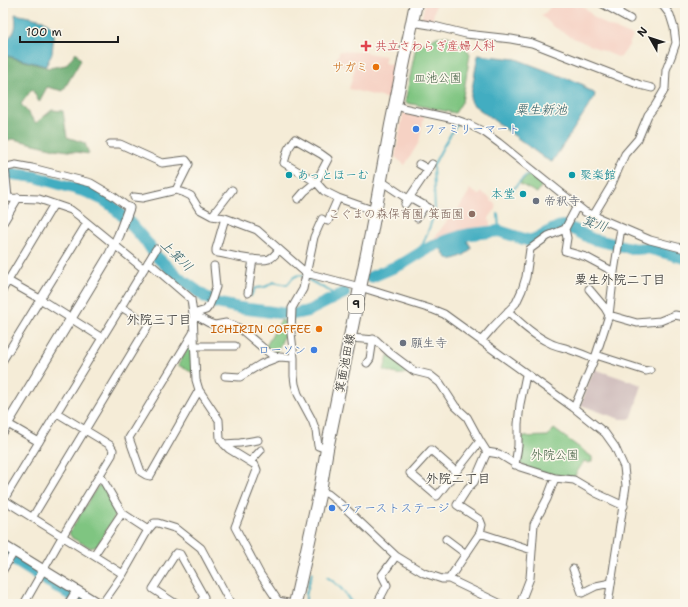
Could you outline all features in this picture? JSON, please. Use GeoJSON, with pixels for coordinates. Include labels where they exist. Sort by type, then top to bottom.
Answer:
{"type":"FeatureCollection","features":[{"type":"Feature","properties":{"kind":"main road","name":"箕面池田線"},"geometry":{"type":"LineString","coordinates":[[293,604],[320,491],[327,449],[416,3]]}},
{"type":"Feature","properties":{"kind":"street"},"geometry":{"type":"LineString","coordinates":[[601,3],[630,19]]}},
{"type":"Feature","properties":{"kind":"street"},"geometry":{"type":"LineString","coordinates":[[618,12],[622,3]]}},
{"type":"Feature","properties":{"kind":"street"},"geometry":{"type":"LineString","coordinates":[[593,216],[611,186],[625,154],[638,139],[648,115],[656,106],[664,89],[666,70],[676,43],[670,15],[661,3]]}},
{"type":"Feature","properties":{"kind":"street"},"geometry":{"type":"LineString","coordinates":[[412,22],[466,34],[511,38],[532,43],[635,83],[652,88]]}},
{"type":"Feature","properties":{"kind":"street"},"geometry":{"type":"LineString","coordinates":[[395,105],[454,119],[468,124],[484,132],[499,143],[585,212],[650,240],[685,249]]}},
{"type":"Feature","properties":{"kind":"street"},"geometry":{"type":"LineString","coordinates":[[298,199],[316,182],[328,159],[295,139],[288,149],[284,163],[316,182],[324,190],[338,198],[375,212]]}},
{"type":"Feature","properties":{"kind":"street"},"geometry":{"type":"LineString","coordinates":[[110,144],[120,144],[162,163],[186,160],[189,164],[176,190]]}},
{"type":"Feature","properties":{"kind":"street"},"geometry":{"type":"LineString","coordinates":[[407,202],[430,166],[420,164]]}},
{"type":"Feature","properties":{"kind":"street"},"geometry":{"type":"LineString","coordinates":[[39,442],[5,427],[110,254],[114,245],[126,214],[113,196],[91,183],[16,165],[5,171],[6,199],[39,199],[71,210],[114,245],[144,269]]}},
{"type":"Feature","properties":{"kind":"street"},"geometry":{"type":"LineString","coordinates":[[381,181],[407,202]]}},
{"type":"Feature","properties":{"kind":"street"},"geometry":{"type":"LineString","coordinates":[[134,197],[142,198],[176,190],[185,193],[191,196],[199,209],[212,216],[225,218],[257,230],[306,273],[360,287],[444,314],[574,408],[605,433],[615,447],[624,467],[626,486],[608,604]]}},
{"type":"Feature","properties":{"kind":"street"},"geometry":{"type":"LineString","coordinates":[[212,216],[232,190]]}},
{"type":"Feature","properties":{"kind":"street"},"geometry":{"type":"LineString","coordinates":[[3,223],[18,198]]}},
{"type":"Feature","properties":{"kind":"street"},"geometry":{"type":"LineString","coordinates":[[327,449],[318,446],[316,431],[312,420],[298,394],[295,384],[291,333],[292,308],[303,289],[314,237],[338,198]]}},
{"type":"Feature","properties":{"kind":"street"},"geometry":{"type":"LineString","coordinates":[[407,202],[413,199],[427,207],[417,218]]}},
{"type":"Feature","properties":{"kind":"street"},"geometry":{"type":"LineString","coordinates":[[3,290],[6,280],[54,204]]}},
{"type":"Feature","properties":{"kind":"street"},"geometry":{"type":"LineString","coordinates":[[577,206],[566,227],[567,238],[565,251],[586,257],[614,272]]}},
{"type":"Feature","properties":{"kind":"street"},"geometry":{"type":"LineString","coordinates":[[225,218],[216,252],[242,258],[266,259],[270,258],[279,250]]}},
{"type":"Feature","properties":{"kind":"street"},"geometry":{"type":"LineString","coordinates":[[3,360],[87,223]]}},
{"type":"Feature","properties":{"kind":"street"},"geometry":{"type":"LineString","coordinates":[[481,341],[516,303],[526,277],[530,249],[548,236],[566,227]]}},
{"type":"Feature","properties":{"kind":"street"},"geometry":{"type":"LineString","coordinates":[[574,408],[595,357],[609,315],[620,228]]}},
{"type":"Feature","properties":{"kind":"street"},"geometry":{"type":"LineString","coordinates":[[123,574],[3,501],[154,252]]}},
{"type":"Feature","properties":{"kind":"street"},"geometry":{"type":"LineString","coordinates":[[248,293],[253,259]]}},
{"type":"Feature","properties":{"kind":"street"},"geometry":{"type":"LineString","coordinates":[[148,262],[191,298],[196,380],[199,390],[220,420],[220,439],[229,449],[255,465],[257,470],[235,527],[260,574],[278,601],[293,604]]}},
{"type":"Feature","properties":{"kind":"street"},"geometry":{"type":"LineString","coordinates":[[193,314],[206,310],[211,301],[216,287],[214,266]]}},
{"type":"Feature","properties":{"kind":"street"},"geometry":{"type":"LineString","coordinates":[[6,280],[40,299],[102,338]]}},
{"type":"Feature","properties":{"kind":"street"},"geometry":{"type":"LineString","coordinates":[[589,290],[605,308],[609,315],[637,323],[660,321],[675,315],[685,317]]}},
{"type":"Feature","properties":{"kind":"street"},"geometry":{"type":"LineString","coordinates":[[32,518],[149,324],[122,307]]}},
{"type":"Feature","properties":{"kind":"street"},"geometry":{"type":"LineString","coordinates":[[508,312],[537,336],[552,344],[646,371],[650,370]]}},
{"type":"Feature","properties":{"kind":"street"},"geometry":{"type":"LineString","coordinates":[[193,314],[215,325],[226,323],[233,325],[242,330],[270,353],[279,357],[294,358]]}},
{"type":"Feature","properties":{"kind":"street"},"geometry":{"type":"LineString","coordinates":[[193,332],[129,438],[141,472],[150,476],[199,390]]}},
{"type":"Feature","properties":{"kind":"street"},"geometry":{"type":"LineString","coordinates":[[350,338],[376,340],[390,353],[414,371],[430,375],[440,383],[455,406],[467,416],[487,452],[499,454],[520,467],[555,478],[574,480],[596,493],[624,506]]}},
{"type":"Feature","properties":{"kind":"street"},"geometry":{"type":"LineString","coordinates":[[367,363],[370,359],[373,339]]}},
{"type":"Feature","properties":{"kind":"street"},"geometry":{"type":"LineString","coordinates":[[194,346],[235,346]]}},
{"type":"Feature","properties":{"kind":"street"},"geometry":{"type":"LineString","coordinates":[[225,376],[240,377],[261,364],[279,357]]}},
{"type":"Feature","properties":{"kind":"street"},"geometry":{"type":"LineString","coordinates":[[515,464],[518,446],[520,404],[526,374]]}},
{"type":"Feature","properties":{"kind":"street"},"geometry":{"type":"LineString","coordinates":[[24,604],[62,537],[112,455],[113,450],[110,446],[86,430],[57,413]]}},
{"type":"Feature","properties":{"kind":"street"},"geometry":{"type":"LineString","coordinates":[[224,444],[258,440]]}},
{"type":"Feature","properties":{"kind":"street"},"geometry":{"type":"LineString","coordinates":[[456,472],[431,450],[410,473],[437,496],[456,472],[480,441]]}},
{"type":"Feature","properties":{"kind":"street"},"geometry":{"type":"LineString","coordinates":[[250,462],[261,450]]}},
{"type":"Feature","properties":{"kind":"street"},"geometry":{"type":"LineString","coordinates":[[449,579],[480,533],[482,525],[480,520],[457,505],[468,488],[474,482],[487,452]]}},
{"type":"Feature","properties":{"kind":"street"},"geometry":{"type":"LineString","coordinates":[[100,475],[122,513],[148,530]]}},
{"type":"Feature","properties":{"kind":"street"},"geometry":{"type":"LineString","coordinates":[[520,604],[530,578],[534,524],[547,499],[555,478]]}},
{"type":"Feature","properties":{"kind":"street"},"geometry":{"type":"LineString","coordinates":[[320,491],[328,494],[343,506],[396,556],[424,573],[442,579],[449,579],[501,604]]}},
{"type":"Feature","properties":{"kind":"street"},"geometry":{"type":"LineString","coordinates":[[94,555],[122,513]]}},
{"type":"Feature","properties":{"kind":"street"},"geometry":{"type":"LineString","coordinates":[[102,604],[123,574],[148,530],[154,523],[158,523],[177,529],[201,548],[231,604]]}},
{"type":"Feature","properties":{"kind":"street"},"geometry":{"type":"LineString","coordinates":[[480,533],[532,550]]}},
{"type":"Feature","properties":{"kind":"street"},"geometry":{"type":"LineString","coordinates":[[446,539],[466,554]]}},
{"type":"Feature","properties":{"kind":"street"},"geometry":{"type":"LineString","coordinates":[[3,545],[43,570],[73,597],[99,604]]}},
{"type":"Feature","properties":{"kind":"street"},"geometry":{"type":"LineString","coordinates":[[3,570],[14,552]]}},
{"type":"Feature","properties":{"kind":"street"},"geometry":{"type":"LineString","coordinates":[[176,604],[153,589],[176,553],[180,554],[204,597],[199,604]]}},
{"type":"Feature","properties":{"kind":"street"},"geometry":{"type":"LineString","coordinates":[[377,604],[387,585],[382,575],[396,556]]}},
{"type":"Feature","properties":{"kind":"street"},"geometry":{"type":"LineString","coordinates":[[573,569],[582,593],[596,586],[611,583]]}},
{"type":"Feature","properties":{"kind":"shaded area"},"geometry":{"type":"Polygon","coordinates":[[[425,3],[436,3],[432,22],[421,21],[425,3]]]}},
{"type":"Feature","properties":{"kind":"shaded area"},"geometry":{"type":"Polygon","coordinates":[[[554,3],[569,3],[576,7],[578,3],[580,3],[595,18],[609,26],[633,36],[630,44],[620,58],[571,37],[553,26],[541,15],[554,3]]]}},
{"type":"Feature","properties":{"kind":"shaded area"},"geometry":{"type":"Polygon","coordinates":[[[340,51],[361,51],[386,56],[384,62],[394,65],[389,99],[349,89],[355,68],[334,63],[340,51]]]}},
{"type":"Feature","properties":{"kind":"shaded area"},"geometry":{"type":"Polygon","coordinates":[[[405,112],[424,116],[419,142],[405,165],[395,157],[403,115],[405,112]]]}},
{"type":"Feature","properties":{"kind":"shaded area","name":"こぐまの森保育園 箕面園"},"geometry":{"type":"Polygon","coordinates":[[[469,189],[479,195],[482,192],[495,203],[496,208],[489,218],[489,227],[483,226],[432,241],[455,210],[458,209],[469,192],[469,189]]]}},
{"type":"Feature","properties":{"kind":"shaded area"},"geometry":{"type":"Polygon","coordinates":[[[594,369],[642,385],[632,417],[629,419],[620,419],[581,405],[594,369]]]}},
{"type":"Feature","properties":{"kind":"green space","name":"皿池公園"},"geometry":{"type":"Polygon","coordinates":[[[447,36],[460,43],[470,54],[462,102],[455,113],[405,102],[416,46],[437,37],[447,36]]]}},
{"type":"Feature","properties":{"kind":"green space"},"geometry":{"type":"Polygon","coordinates":[[[76,52],[81,60],[63,91],[47,87],[39,102],[32,89],[21,104],[36,123],[52,110],[63,111],[67,137],[85,143],[89,154],[55,149],[13,139],[3,141],[3,55],[49,68],[66,65],[76,52]]]}},
{"type":"Feature","properties":{"kind":"green space"},"geometry":{"type":"Polygon","coordinates":[[[531,174],[543,183],[537,193],[520,184],[531,174]]]}},
{"type":"Feature","properties":{"kind":"green space"},"geometry":{"type":"Polygon","coordinates":[[[281,320],[288,323],[290,328],[287,329],[277,352],[266,346],[281,320]]]}},
{"type":"Feature","properties":{"kind":"green space"},"geometry":{"type":"Polygon","coordinates":[[[189,346],[192,347],[193,373],[178,365],[189,346]]]}},
{"type":"Feature","properties":{"kind":"green space"},"geometry":{"type":"Polygon","coordinates":[[[388,355],[410,370],[404,374],[401,374],[384,370],[388,355]]]}},
{"type":"Feature","properties":{"kind":"green space","name":"外院公園"},"geometry":{"type":"Polygon","coordinates":[[[554,429],[592,457],[592,461],[589,463],[584,461],[574,477],[528,468],[520,462],[521,437],[548,436],[554,429]]]}},
{"type":"Feature","properties":{"kind":"green space"},"geometry":{"type":"Polygon","coordinates":[[[103,485],[118,511],[97,546],[91,548],[72,538],[69,533],[97,487],[103,485]]]}},
{"type":"Feature","properties":{"kind":"water"},"geometry":{"type":"Polygon","coordinates":[[[15,14],[43,20],[50,25],[54,33],[52,53],[46,66],[4,55],[3,43],[13,34],[16,24],[15,14]]]}},
{"type":"Feature","properties":{"kind":"water","name":"粟生新池"},"geometry":{"type":"Polygon","coordinates":[[[478,55],[516,59],[584,85],[584,88],[595,94],[594,98],[552,162],[544,158],[471,103],[470,100],[478,55]]]}},
{"type":"Feature","properties":{"kind":"water"},"geometry":{"type":"Polygon","coordinates":[[[466,239],[471,247],[469,252],[458,258],[449,259],[441,249],[452,243],[466,239]]]}},
{"type":"Feature","properties":{"kind":"waterway"},"geometry":{"type":"LineString","coordinates":[[421,253],[419,248],[423,244],[435,211],[433,166],[457,124]]}},
{"type":"Feature","properties":{"kind":"waterway"},"geometry":{"type":"LineString","coordinates":[[509,195],[520,181],[530,172]]}},
{"type":"Feature","properties":{"kind":"waterway","name":"上箕川"},"geometry":{"type":"LineString","coordinates":[[3,174],[36,177],[87,192],[104,200],[128,221],[148,244],[155,255],[178,277],[216,303],[240,308],[294,314],[308,311],[344,293]]}},
{"type":"Feature","properties":{"kind":"waterway"},"geometry":{"type":"LineString","coordinates":[[498,214],[499,231]]}},
{"type":"Feature","properties":{"kind":"waterway","name":"箕川"},"geometry":{"type":"LineString","coordinates":[[371,277],[404,263],[437,244],[461,236],[499,231],[530,241],[563,226],[575,230],[592,239],[635,249],[647,248],[685,258]]}},
{"type":"Feature","properties":{"kind":"waterway","name":"上箕川"},"geometry":{"type":"LineString","coordinates":[[451,239],[452,243]]}},
{"type":"Feature","properties":{"kind":"waterway","name":"上箕川"},"geometry":{"type":"LineString","coordinates":[[444,241],[446,246]]}},
{"type":"Feature","properties":{"kind":"waterway"},"geometry":{"type":"LineString","coordinates":[[251,296],[256,288],[266,286],[273,282],[287,285],[295,276],[303,276]]}},
{"type":"Feature","properties":{"kind":"waterway"},"geometry":{"type":"LineString","coordinates":[[307,279],[331,292]]}},
{"type":"Feature","properties":{"kind":"waterway"},"geometry":{"type":"LineString","coordinates":[[3,554],[7,556]]}},
{"type":"Feature","properties":{"kind":"waterway"},"geometry":{"type":"LineString","coordinates":[[14,560],[38,575]]}},
{"type":"Feature","properties":{"kind":"waterway"},"geometry":{"type":"LineString","coordinates":[[306,604],[306,595],[312,572]]}},
{"type":"Feature","properties":{"kind":"waterway"},"geometry":{"type":"LineString","coordinates":[[327,577],[340,587],[354,604]]}},
{"type":"Feature","properties":{"kind":"waterway"},"geometry":{"type":"LineString","coordinates":[[44,579],[87,604]]}},
{"type":"Feature","properties":{"kind":"place","name":"共立さわらぎ産婦人科"},"geometry":{"type":"Point","coordinates":[366,46]}},
{"type":"Feature","properties":{"kind":"place","name":"サガミ"},"geometry":{"type":"Point","coordinates":[376,67]}},
{"type":"Feature","properties":{"kind":"place","name":"ファミリーマート"},"geometry":{"type":"Point","coordinates":[416,129]}},
{"type":"Feature","properties":{"kind":"place","name":"あっとほーむ"},"geometry":{"type":"Point","coordinates":[289,175]}},
{"type":"Feature","properties":{"kind":"place","name":"聚楽館"},"geometry":{"type":"Point","coordinates":[572,175]}},
{"type":"Feature","properties":{"kind":"place","name":"本堂"},"geometry":{"type":"Point","coordinates":[523,194]}},
{"type":"Feature","properties":{"kind":"place","name":"帝釈寺"},"geometry":{"type":"Point","coordinates":[536,201]}},
{"type":"Feature","properties":{"kind":"place","name":"こぐまの森保育園 箕面園"},"geometry":{"type":"Point","coordinates":[472,214]}},
{"type":"Feature","properties":{"kind":"place","name":"ICHIRIN COFFEE"},"geometry":{"type":"Point","coordinates":[319,329]}},
{"type":"Feature","properties":{"kind":"place","name":"願生寺"},"geometry":{"type":"Point","coordinates":[403,343]}},
{"type":"Feature","properties":{"kind":"place","name":"ローソン"},"geometry":{"type":"Point","coordinates":[314,350]}},
{"type":"Feature","properties":{"kind":"place","name":"ファーストステージ"},"geometry":{"type":"Point","coordinates":[332,508]}},
{"type":"Feature","properties":{"kind":"district","name":"粟生外院二丁目"},"geometry":{"type":"Point","coordinates":[620,279]}},
{"type":"Feature","properties":{"kind":"district","name":"外院三丁目"},"geometry":{"type":"Point","coordinates":[159,319]}},
{"type":"Feature","properties":{"kind":"district","name":"外院二丁目"},"geometry":{"type":"Point","coordinates":[458,478]}}]}
